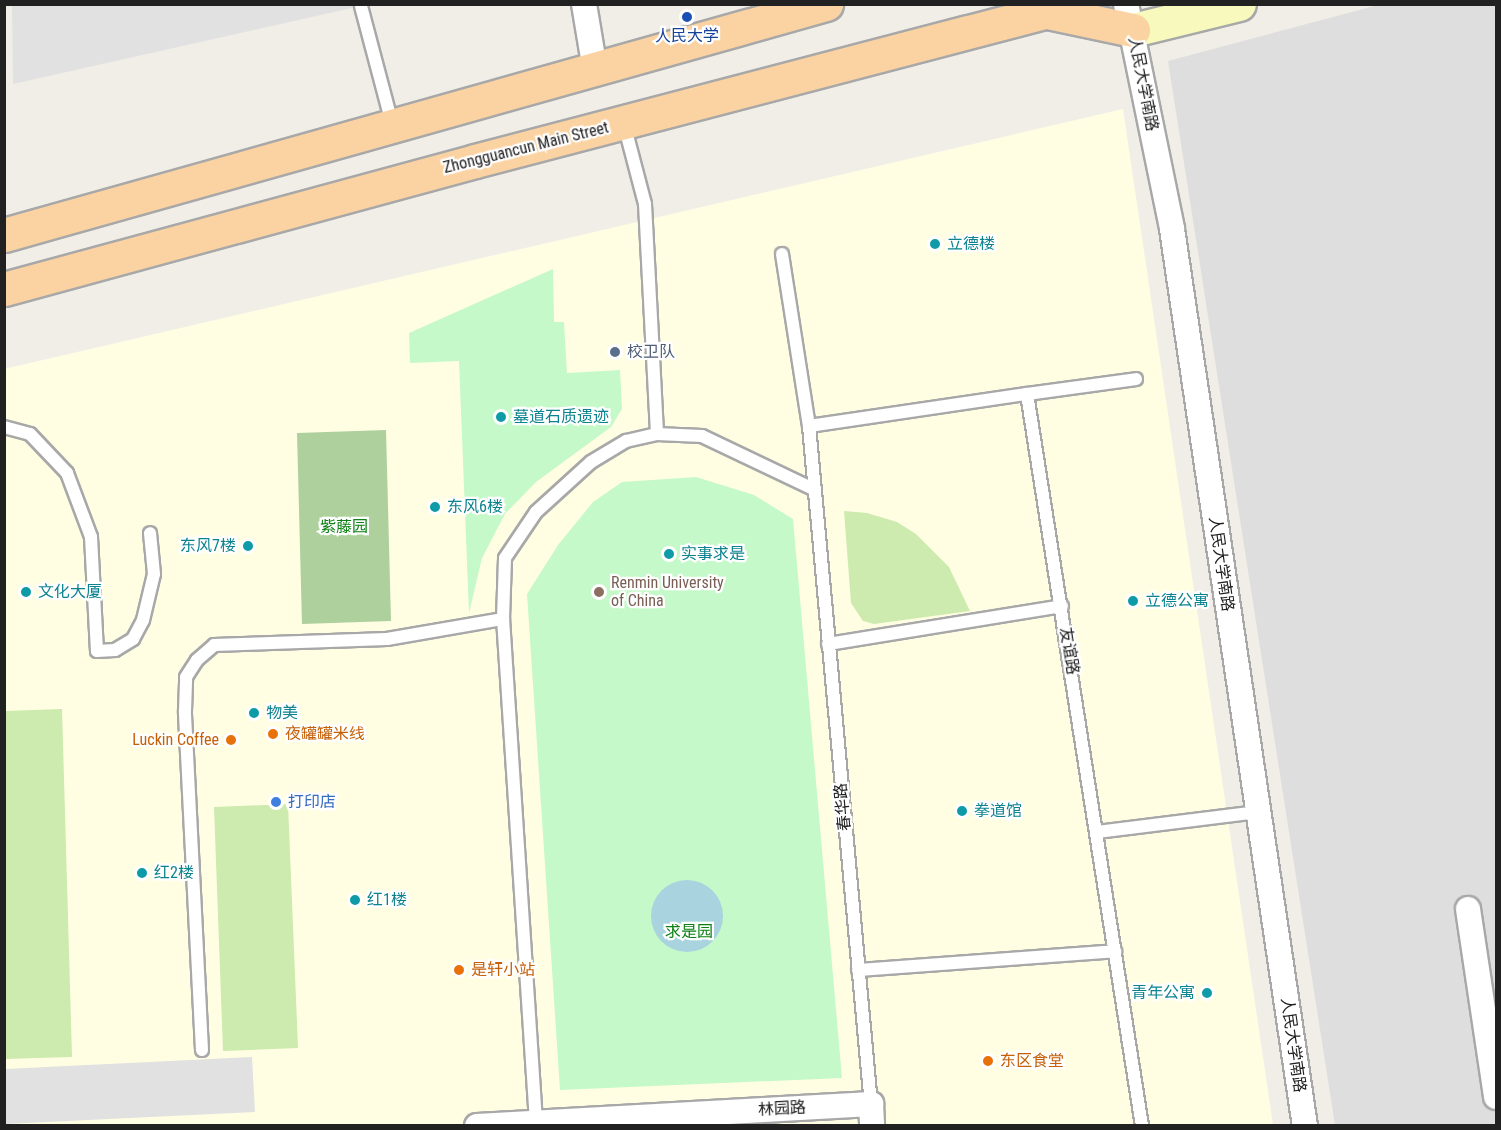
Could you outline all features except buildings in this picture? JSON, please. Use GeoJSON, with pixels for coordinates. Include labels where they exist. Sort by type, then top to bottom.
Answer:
{"type":"FeatureCollection","features":[{"type":"Feature","properties":{"kind":"main road"},"geometry":{"type":"LineString","coordinates":[[4,235],[826,4]]}},
{"type":"Feature","properties":{"kind":"main road"},"geometry":{"type":"LineString","coordinates":[[1062,8],[1129,17]]}},
{"type":"Feature","properties":{"kind":"main road","name":"Zhongguancun Main Street"},"geometry":{"type":"LineString","coordinates":[[4,289],[1062,8]]}},
{"type":"Feature","properties":{"kind":"street"},"geometry":{"type":"LineString","coordinates":[[584,4],[595,69]]}},
{"type":"Feature","properties":{"kind":"street"},"geometry":{"type":"LineString","coordinates":[[1129,17],[1239,4]]}},
{"type":"Feature","properties":{"kind":"street","name":"人民大学南路"},"geometry":{"type":"LineString","coordinates":[[1129,17],[1172,229],[1305,1125]]}},
{"type":"Feature","properties":{"kind":"street"},"geometry":{"type":"LineString","coordinates":[[1468,909],[1497,1097]]}},
{"type":"Feature","properties":{"kind":"street","name":"林园路"},"geometry":{"type":"LineString","coordinates":[[477,1125],[872,1115]]}},
{"type":"Feature","properties":{"kind":"lane"},"geometry":{"type":"LineString","coordinates":[[361,6],[393,126]]}},
{"type":"Feature","properties":{"kind":"lane"},"geometry":{"type":"LineString","coordinates":[[624,123],[645,204],[657,434]]}},
{"type":"Feature","properties":{"kind":"lane","name":"春华路"},"geometry":{"type":"LineString","coordinates":[[782,254],[809,426],[872,1115]]}},
{"type":"Feature","properties":{"kind":"lane"},"geometry":{"type":"LineString","coordinates":[[809,426],[1136,379]]}},
{"type":"Feature","properties":{"kind":"lane","name":"友谊路"},"geometry":{"type":"LineString","coordinates":[[1027,394],[1142,1125]]}},
{"type":"Feature","properties":{"kind":"lane"},"geometry":{"type":"LineString","coordinates":[[4,427],[30,434],[68,473],[91,537],[97,651],[115,650],[133,639],[143,620],[154,574],[150,533]]}},
{"type":"Feature","properties":{"kind":"lane"},"geometry":{"type":"LineString","coordinates":[[537,1124],[503,619],[505,558],[536,512],[591,462],[626,441],[657,434],[702,436],[813,489]]}},
{"type":"Feature","properties":{"kind":"lane"},"geometry":{"type":"LineString","coordinates":[[828,644],[1062,606]]}},
{"type":"Feature","properties":{"kind":"lane"},"geometry":{"type":"LineString","coordinates":[[202,1050],[185,711],[186,678],[197,660],[214,645],[387,639],[503,619]]}},
{"type":"Feature","properties":{"kind":"lane"},"geometry":{"type":"LineString","coordinates":[[1097,832],[1258,812]]}},
{"type":"Feature","properties":{"kind":"lane"},"geometry":{"type":"LineString","coordinates":[[858,970],[1115,951]]}},
{"type":"Feature","properties":{"kind":"shaded area"},"geometry":{"type":"Polygon","coordinates":[[[12,4],[365,5],[13,84],[12,4]]]}},
{"type":"Feature","properties":{"kind":"shaded area"},"geometry":{"type":"Polygon","coordinates":[[[1378,5],[1496,5],[1496,1125],[1335,1125],[1168,61],[1378,5]]]}},
{"type":"Feature","properties":{"kind":"shaded area","name":"Renmin University of China"},"geometry":{"type":"Polygon","coordinates":[[[1123,109],[1273,1125],[5,1125],[4,369],[1123,109]]]}},
{"type":"Feature","properties":{"kind":"shaded area"},"geometry":{"type":"Polygon","coordinates":[[[252,1057],[255,1112],[5,1124],[5,1069],[252,1057]]]}},
{"type":"Feature","properties":{"kind":"green space"},"geometry":{"type":"Polygon","coordinates":[[[553,269],[554,322],[564,322],[567,373],[620,370],[622,409],[611,427],[536,482],[505,514],[482,558],[469,613],[459,361],[410,363],[409,333],[553,269]]]}},
{"type":"Feature","properties":{"kind":"green space","name":"紫藤园"},"geometry":{"type":"Polygon","coordinates":[[[386,430],[391,621],[302,624],[297,433],[386,430]]]}},
{"type":"Feature","properties":{"kind":"green space","name":"求是园"},"geometry":{"type":"Polygon","coordinates":[[[696,477],[754,495],[793,519],[842,1078],[560,1090],[527,594],[558,545],[593,502],[622,482],[696,477]]]}},
{"type":"Feature","properties":{"kind":"green space"},"geometry":{"type":"Polygon","coordinates":[[[844,511],[867,513],[897,522],[916,534],[949,567],[970,611],[874,624],[863,621],[851,603],[844,511]]]}},
{"type":"Feature","properties":{"kind":"green space"},"geometry":{"type":"Polygon","coordinates":[[[62,709],[72,1057],[5,1059],[5,711],[62,709]]]}},
{"type":"Feature","properties":{"kind":"green space"},"geometry":{"type":"Polygon","coordinates":[[[288,804],[298,1048],[223,1051],[214,807],[288,804]]]}},
{"type":"Feature","properties":{"kind":"water"},"geometry":{"type":"Polygon","coordinates":[[[694,880],[713,890],[721,902],[723,916],[721,930],[713,942],[701,950],[680,952],[661,942],[653,930],[651,909],[661,890],[673,882],[694,880]]]}},
{"type":"Feature","properties":{"kind":"place","name":"人民大学"},"geometry":{"type":"Point","coordinates":[687,17]}},
{"type":"Feature","properties":{"kind":"place","name":"立德楼"},"geometry":{"type":"Point","coordinates":[935,244]}},
{"type":"Feature","properties":{"kind":"place","name":"校卫队"},"geometry":{"type":"Point","coordinates":[615,352]}},
{"type":"Feature","properties":{"kind":"place","name":"墓道石质遗迹"},"geometry":{"type":"Point","coordinates":[501,417]}},
{"type":"Feature","properties":{"kind":"place","name":"东风6楼"},"geometry":{"type":"Point","coordinates":[435,507]}},
{"type":"Feature","properties":{"kind":"place","name":"东风7楼"},"geometry":{"type":"Point","coordinates":[248,546]}},
{"type":"Feature","properties":{"kind":"place","name":"实事求是"},"geometry":{"type":"Point","coordinates":[669,554]}},
{"type":"Feature","properties":{"kind":"place","name":"文化大厦"},"geometry":{"type":"Point","coordinates":[26,592]}},
{"type":"Feature","properties":{"kind":"place","name":"Renmin University of China"},"geometry":{"type":"Point","coordinates":[599,592]}},
{"type":"Feature","properties":{"kind":"place","name":"立德公寓"},"geometry":{"type":"Point","coordinates":[1133,601]}},
{"type":"Feature","properties":{"kind":"place","name":"物美"},"geometry":{"type":"Point","coordinates":[254,713]}},
{"type":"Feature","properties":{"kind":"place","name":"夜罐罐米线"},"geometry":{"type":"Point","coordinates":[273,734]}},
{"type":"Feature","properties":{"kind":"place","name":"Luckin Coffee"},"geometry":{"type":"Point","coordinates":[231,740]}},
{"type":"Feature","properties":{"kind":"place","name":"打印店"},"geometry":{"type":"Point","coordinates":[276,802]}},
{"type":"Feature","properties":{"kind":"place","name":"拳道馆"},"geometry":{"type":"Point","coordinates":[962,811]}},
{"type":"Feature","properties":{"kind":"place","name":"红2楼"},"geometry":{"type":"Point","coordinates":[142,873]}},
{"type":"Feature","properties":{"kind":"place","name":"红1楼"},"geometry":{"type":"Point","coordinates":[355,900]}},
{"type":"Feature","properties":{"kind":"place","name":"是轩小站"},"geometry":{"type":"Point","coordinates":[459,970]}},
{"type":"Feature","properties":{"kind":"place","name":"青年公寓"},"geometry":{"type":"Point","coordinates":[1207,993]}},
{"type":"Feature","properties":{"kind":"place","name":"东区食堂"},"geometry":{"type":"Point","coordinates":[988,1061]}}]}
